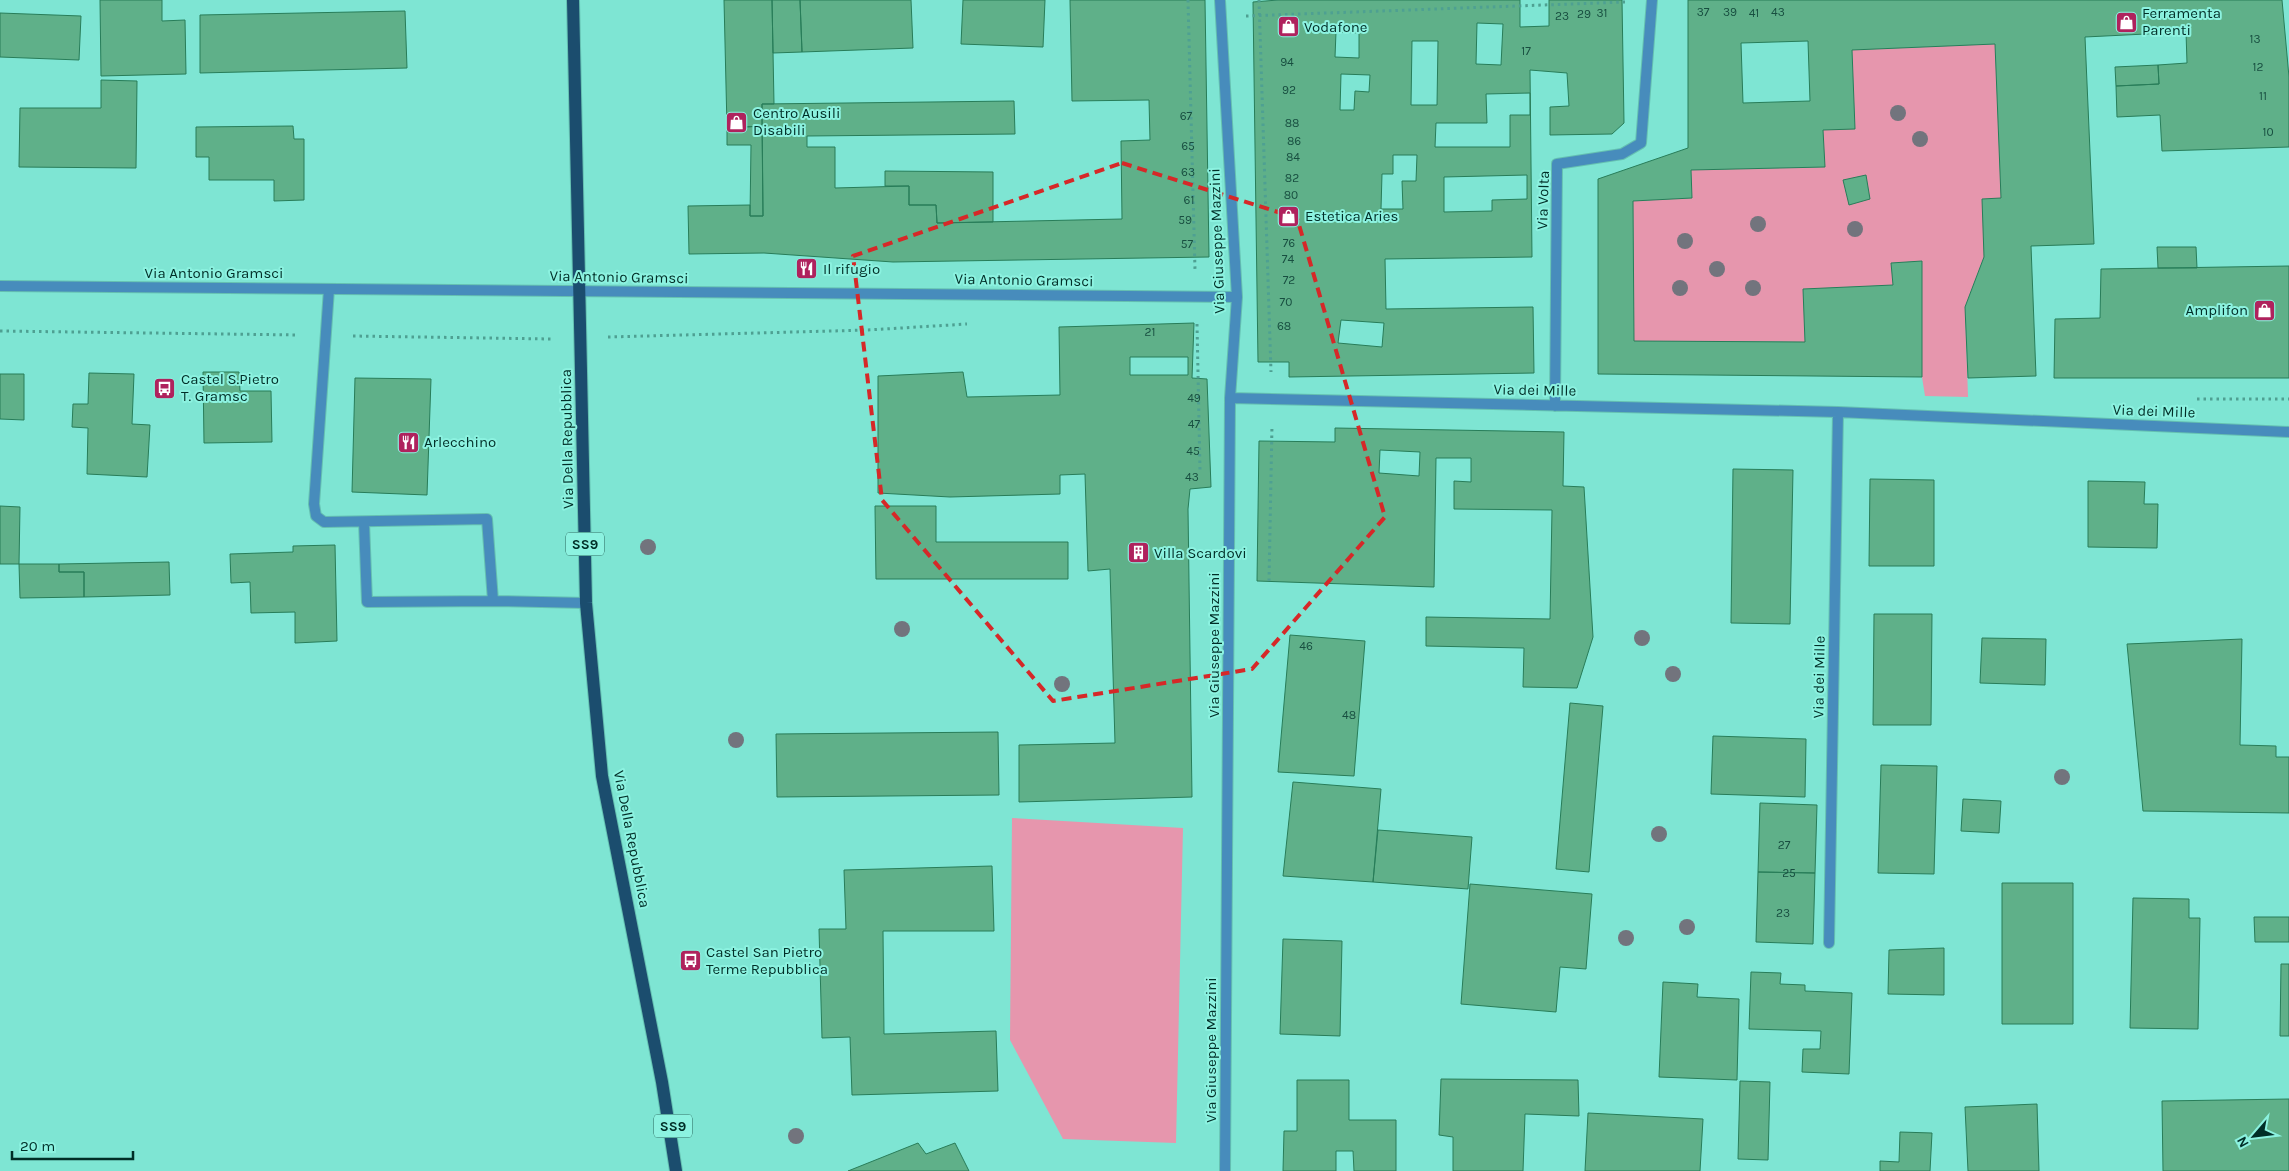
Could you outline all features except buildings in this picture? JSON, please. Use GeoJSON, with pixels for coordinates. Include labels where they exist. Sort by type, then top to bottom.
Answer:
{"type":"FeatureCollection","features":[{"type":"Feature","properties":{"kind":"main road","name":"Via Della Repubblica"},"geometry":{"type":"LineString","coordinates":[[573,0],[586,603],[602,776],[662,1082],[676,1171]]}},
{"type":"Feature","properties":{"kind":"main road","name":"Via Della Repubblica"},"geometry":{"type":"LineString","coordinates":[[662,1082],[685,1171]]}},
{"type":"Feature","properties":{"kind":"street","name":"Via Giuseppe Mazzini"},"geometry":{"type":"LineString","coordinates":[[1220,0],[1237,297],[1230,398],[1226,1171]]}},
{"type":"Feature","properties":{"kind":"street","name":"Via Volta"},"geometry":{"type":"LineString","coordinates":[[1555,406],[1557,164],[1622,154],[1641,143],[1652,0]]}},
{"type":"Feature","properties":{"kind":"street","name":"Via Antonio Gramsci"},"geometry":{"type":"LineString","coordinates":[[0,286],[1237,297]]}},
{"type":"Feature","properties":{"kind":"street"},"geometry":{"type":"LineString","coordinates":[[329,289],[314,504],[316,516],[324,522],[487,519],[493,601]]}},
{"type":"Feature","properties":{"kind":"street","name":"Via dei Mille"},"geometry":{"type":"LineString","coordinates":[[1230,398],[1838,412],[2289,432]]}},
{"type":"Feature","properties":{"kind":"street","name":"Via dei Mille"},"geometry":{"type":"LineString","coordinates":[[1829,943],[1838,412]]}},
{"type":"Feature","properties":{"kind":"street"},"geometry":{"type":"LineString","coordinates":[[364,522],[367,602],[493,601],[586,603]]}},
{"type":"Feature","properties":{"kind":"path"},"geometry":{"type":"LineString","coordinates":[[1188,0],[1200,478]]}},
{"type":"Feature","properties":{"kind":"path"},"geometry":{"type":"LineString","coordinates":[[1259,0],[1272,399],[1269,581]]}},
{"type":"Feature","properties":{"kind":"path"},"geometry":{"type":"LineString","coordinates":[[1221,17],[1652,0]]}},
{"type":"Feature","properties":{"kind":"path"},"geometry":{"type":"LineString","coordinates":[[0,331],[534,339],[868,330],[974,323]]}},
{"type":"Feature","properties":{"kind":"path"},"geometry":{"type":"LineString","coordinates":[[2192,399],[2289,400]]}},
{"type":"Feature","properties":{"kind":"highlighted area"},"geometry":{"type":"Polygon","coordinates":[[[1122,163],[1297,218],[1385,517],[1252,669],[1053,701],[882,500],[853,256],[1122,163]]]}},
{"type":"Feature","properties":{"kind":"shaded area"},"geometry":{"type":"Polygon","coordinates":[[[1995,44],[2001,198],[1984,257],[1965,307],[1968,397],[1925,396],[1922,377],[1922,261],[1892,263],[1893,285],[1803,289],[1805,342],[1634,341],[1633,201],[1692,198],[1691,170],[1824,167],[1823,130],[1855,128],[1852,50],[1995,44]]]}},
{"type":"Feature","properties":{"kind":"shaded area"},"geometry":{"type":"Polygon","coordinates":[[[1012,818],[1183,828],[1176,1143],[1063,1139],[1010,1040],[1012,818]]]}},
{"type":"Feature","properties":{"kind":"place","name":"Ferramenta Parenti"},"geometry":{"type":"Point","coordinates":[2126,22]}},
{"type":"Feature","properties":{"kind":"place","name":"Vodafone"},"geometry":{"type":"Point","coordinates":[1288,27]}},
{"type":"Feature","properties":{"kind":"place","name":"Centro Ausili Disabili"},"geometry":{"type":"Point","coordinates":[737,122]}},
{"type":"Feature","properties":{"kind":"place","name":"Estetica Aries"},"geometry":{"type":"Point","coordinates":[1289,216]}},
{"type":"Feature","properties":{"kind":"place","name":"Il rifugio"},"geometry":{"type":"Point","coordinates":[807,269]}},
{"type":"Feature","properties":{"kind":"place","name":"Amplifon"},"geometry":{"type":"Point","coordinates":[2264,310]}},
{"type":"Feature","properties":{"kind":"place","name":"Castel S.Pietro T. Gramsc"},"geometry":{"type":"Point","coordinates":[165,388]}},
{"type":"Feature","properties":{"kind":"place","name":"Arlecchino"},"geometry":{"type":"Point","coordinates":[408,442]}},
{"type":"Feature","properties":{"kind":"place","name":"Villa Scardovi"},"geometry":{"type":"Point","coordinates":[1138,553]}},
{"type":"Feature","properties":{"kind":"place","name":"Castel San Pietro Terme Repubblica"},"geometry":{"type":"Point","coordinates":[690,961]}}]}
